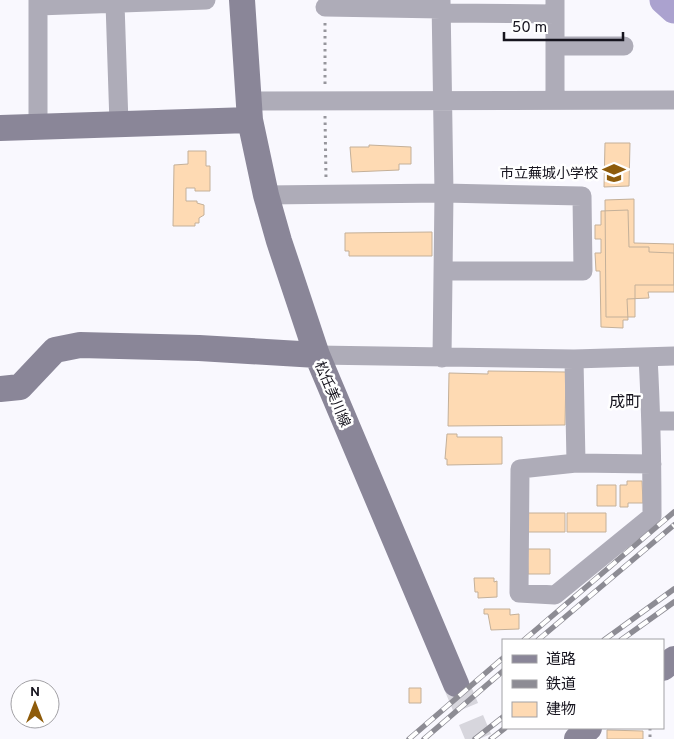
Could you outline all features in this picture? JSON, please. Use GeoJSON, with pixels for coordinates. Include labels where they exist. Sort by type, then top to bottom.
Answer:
{"type":"FeatureCollection","features":[{"type":"Feature","properties":{"kind":"main road"},"geometry":{"type":"LineString","coordinates":[[242,0],[249,111],[266,195],[317,355]]}},
{"type":"Feature","properties":{"kind":"main road"},"geometry":{"type":"LineString","coordinates":[[0,128],[119,124],[249,111]]}},
{"type":"Feature","properties":{"kind":"main road","name":"松任美川線"},"geometry":{"type":"LineString","coordinates":[[0,389],[20,387],[55,350],[80,345],[199,348],[317,355],[456,684]]}},
{"type":"Feature","properties":{"kind":"main road"},"geometry":{"type":"LineString","coordinates":[[664,667],[674,659]]}},
{"type":"Feature","properties":{"kind":"main road"},"geometry":{"type":"LineString","coordinates":[[577,739],[588,729]]}},
{"type":"Feature","properties":{"kind":"street"},"geometry":{"type":"LineString","coordinates":[[38,127],[38,3],[206,0]]}},
{"type":"Feature","properties":{"kind":"street"},"geometry":{"type":"LineString","coordinates":[[115,3],[119,124]]}},
{"type":"Feature","properties":{"kind":"street"},"geometry":{"type":"LineString","coordinates":[[325,7],[555,7],[555,100]]}},
{"type":"Feature","properties":{"kind":"street"},"geometry":{"type":"LineString","coordinates":[[441,7],[444,194],[442,358]]}},
{"type":"Feature","properties":{"kind":"street"},"geometry":{"type":"LineString","coordinates":[[555,46],[624,46]]}},
{"type":"Feature","properties":{"kind":"street"},"geometry":{"type":"LineString","coordinates":[[249,111],[325,102],[674,100]]}},
{"type":"Feature","properties":{"kind":"street"},"geometry":{"type":"LineString","coordinates":[[266,195],[444,194],[582,196],[583,271],[443,271]]}},
{"type":"Feature","properties":{"kind":"street"},"geometry":{"type":"LineString","coordinates":[[317,355],[574,359],[674,356]]}},
{"type":"Feature","properties":{"kind":"street"},"geometry":{"type":"LineString","coordinates":[[648,356],[652,420],[652,464],[652,516],[555,595],[519,593],[520,469],[576,464],[652,464]]}},
{"type":"Feature","properties":{"kind":"street"},"geometry":{"type":"LineString","coordinates":[[574,359],[576,464]]}},
{"type":"Feature","properties":{"kind":"street"},"geometry":{"type":"LineString","coordinates":[[652,420],[674,420]]}},
{"type":"Feature","properties":{"kind":"path"},"geometry":{"type":"LineString","coordinates":[[325,7],[326,194]]}},
{"type":"Feature","properties":{"kind":"building"},"geometry":{"type":"Polygon","coordinates":[[[605,143],[630,143],[629,186],[604,187],[605,143]]]}},
{"type":"Feature","properties":{"kind":"building"},"geometry":{"type":"Polygon","coordinates":[[[369,145],[411,147],[411,164],[399,164],[399,170],[352,172],[350,147],[369,147],[369,145]]]}},
{"type":"Feature","properties":{"kind":"building"},"geometry":{"type":"Polygon","coordinates":[[[188,151],[206,151],[206,166],[210,166],[210,191],[195,191],[195,188],[186,188],[186,201],[197,201],[197,203],[204,205],[204,215],[199,218],[199,223],[195,223],[195,226],[173,226],[174,165],[188,164],[188,151]]]}},
{"type":"Feature","properties":{"kind":"building"},"geometry":{"type":"Polygon","coordinates":[[[634,199],[634,243],[674,244],[674,285],[635,285],[635,317],[606,317],[605,200],[634,199]]]}},
{"type":"Feature","properties":{"kind":"building"},"geometry":{"type":"Polygon","coordinates":[[[628,210],[629,247],[649,247],[649,252],[674,253],[674,292],[648,292],[649,298],[627,299],[628,320],[623,320],[623,328],[601,327],[600,271],[596,271],[595,253],[601,253],[601,239],[595,239],[595,225],[601,225],[601,211],[628,210]]]}},
{"type":"Feature","properties":{"kind":"building"},"geometry":{"type":"Polygon","coordinates":[[[432,232],[432,256],[349,256],[349,251],[345,251],[345,233],[432,232]]]}},
{"type":"Feature","properties":{"kind":"building"},"geometry":{"type":"Polygon","coordinates":[[[488,371],[566,372],[565,425],[448,426],[449,373],[488,374],[488,371]]]}},
{"type":"Feature","properties":{"kind":"building"},"geometry":{"type":"Polygon","coordinates":[[[447,434],[457,434],[457,437],[502,437],[502,464],[447,465],[447,459],[445,459],[447,434]]]}},
{"type":"Feature","properties":{"kind":"building"},"geometry":{"type":"Polygon","coordinates":[[[627,481],[642,481],[643,503],[628,503],[628,507],[620,507],[620,485],[627,485],[627,481]]]}},
{"type":"Feature","properties":{"kind":"building"},"geometry":{"type":"Polygon","coordinates":[[[597,485],[616,485],[616,506],[597,506],[597,485]]]}},
{"type":"Feature","properties":{"kind":"building"},"geometry":{"type":"Polygon","coordinates":[[[526,513],[565,513],[565,532],[526,532],[526,513]]]}},
{"type":"Feature","properties":{"kind":"building"},"geometry":{"type":"Polygon","coordinates":[[[567,513],[606,513],[606,532],[567,532],[567,513]]]}},
{"type":"Feature","properties":{"kind":"building"},"geometry":{"type":"Polygon","coordinates":[[[527,549],[550,549],[550,574],[528,574],[527,549]]]}},
{"type":"Feature","properties":{"kind":"building"},"geometry":{"type":"Polygon","coordinates":[[[474,578],[494,578],[494,582],[497,581],[497,597],[478,598],[478,592],[475,592],[474,578]]]}},
{"type":"Feature","properties":{"kind":"building"},"geometry":{"type":"Polygon","coordinates":[[[484,609],[510,609],[510,615],[519,614],[519,629],[491,630],[488,614],[484,614],[484,609]]]}},
{"type":"Feature","properties":{"kind":"building"},"geometry":{"type":"Polygon","coordinates":[[[409,688],[421,688],[421,703],[409,703],[409,688]]]}},
{"type":"Feature","properties":{"kind":"building"},"geometry":{"type":"Polygon","coordinates":[[[607,730],[643,731],[643,739],[607,739],[607,730]]]}},
{"type":"Feature","properties":{"kind":"waterway"},"geometry":{"type":"LineString","coordinates":[[664,0],[674,9]]}},
{"type":"Feature","properties":{"kind":"tunnel"},"geometry":{"type":"LineString","coordinates":[[456,684],[479,739]]}},
{"type":"Feature","properties":{"kind":"railway"},"geometry":{"type":"LineString","coordinates":[[525,639],[674,512]]}},
{"type":"Feature","properties":{"kind":"railway"},"geometry":{"type":"LineString","coordinates":[[539,639],[674,525]]}},
{"type":"Feature","properties":{"kind":"railway"},"geometry":{"type":"LineString","coordinates":[[605,639],[674,589]]}},
{"type":"Feature","properties":{"kind":"railway"},"geometry":{"type":"LineString","coordinates":[[622,639],[674,602]]}},
{"type":"Feature","properties":{"kind":"railway"},"geometry":{"type":"LineString","coordinates":[[409,739],[502,659]]}},
{"type":"Feature","properties":{"kind":"railway"},"geometry":{"type":"LineString","coordinates":[[424,739],[502,672]]}},
{"type":"Feature","properties":{"kind":"railway"},"geometry":{"type":"LineString","coordinates":[[475,739],[502,718]]}},
{"type":"Feature","properties":{"kind":"railway"},"geometry":{"type":"LineString","coordinates":[[491,739],[504,729]]}},
{"type":"Feature","properties":{"kind":"place","name":"市立蕪城小学校"},"geometry":{"type":"Point","coordinates":[614,173]}},
{"type":"Feature","properties":{"kind":"district","name":"成町"},"geometry":{"type":"Point","coordinates":[625,401]}}]}
